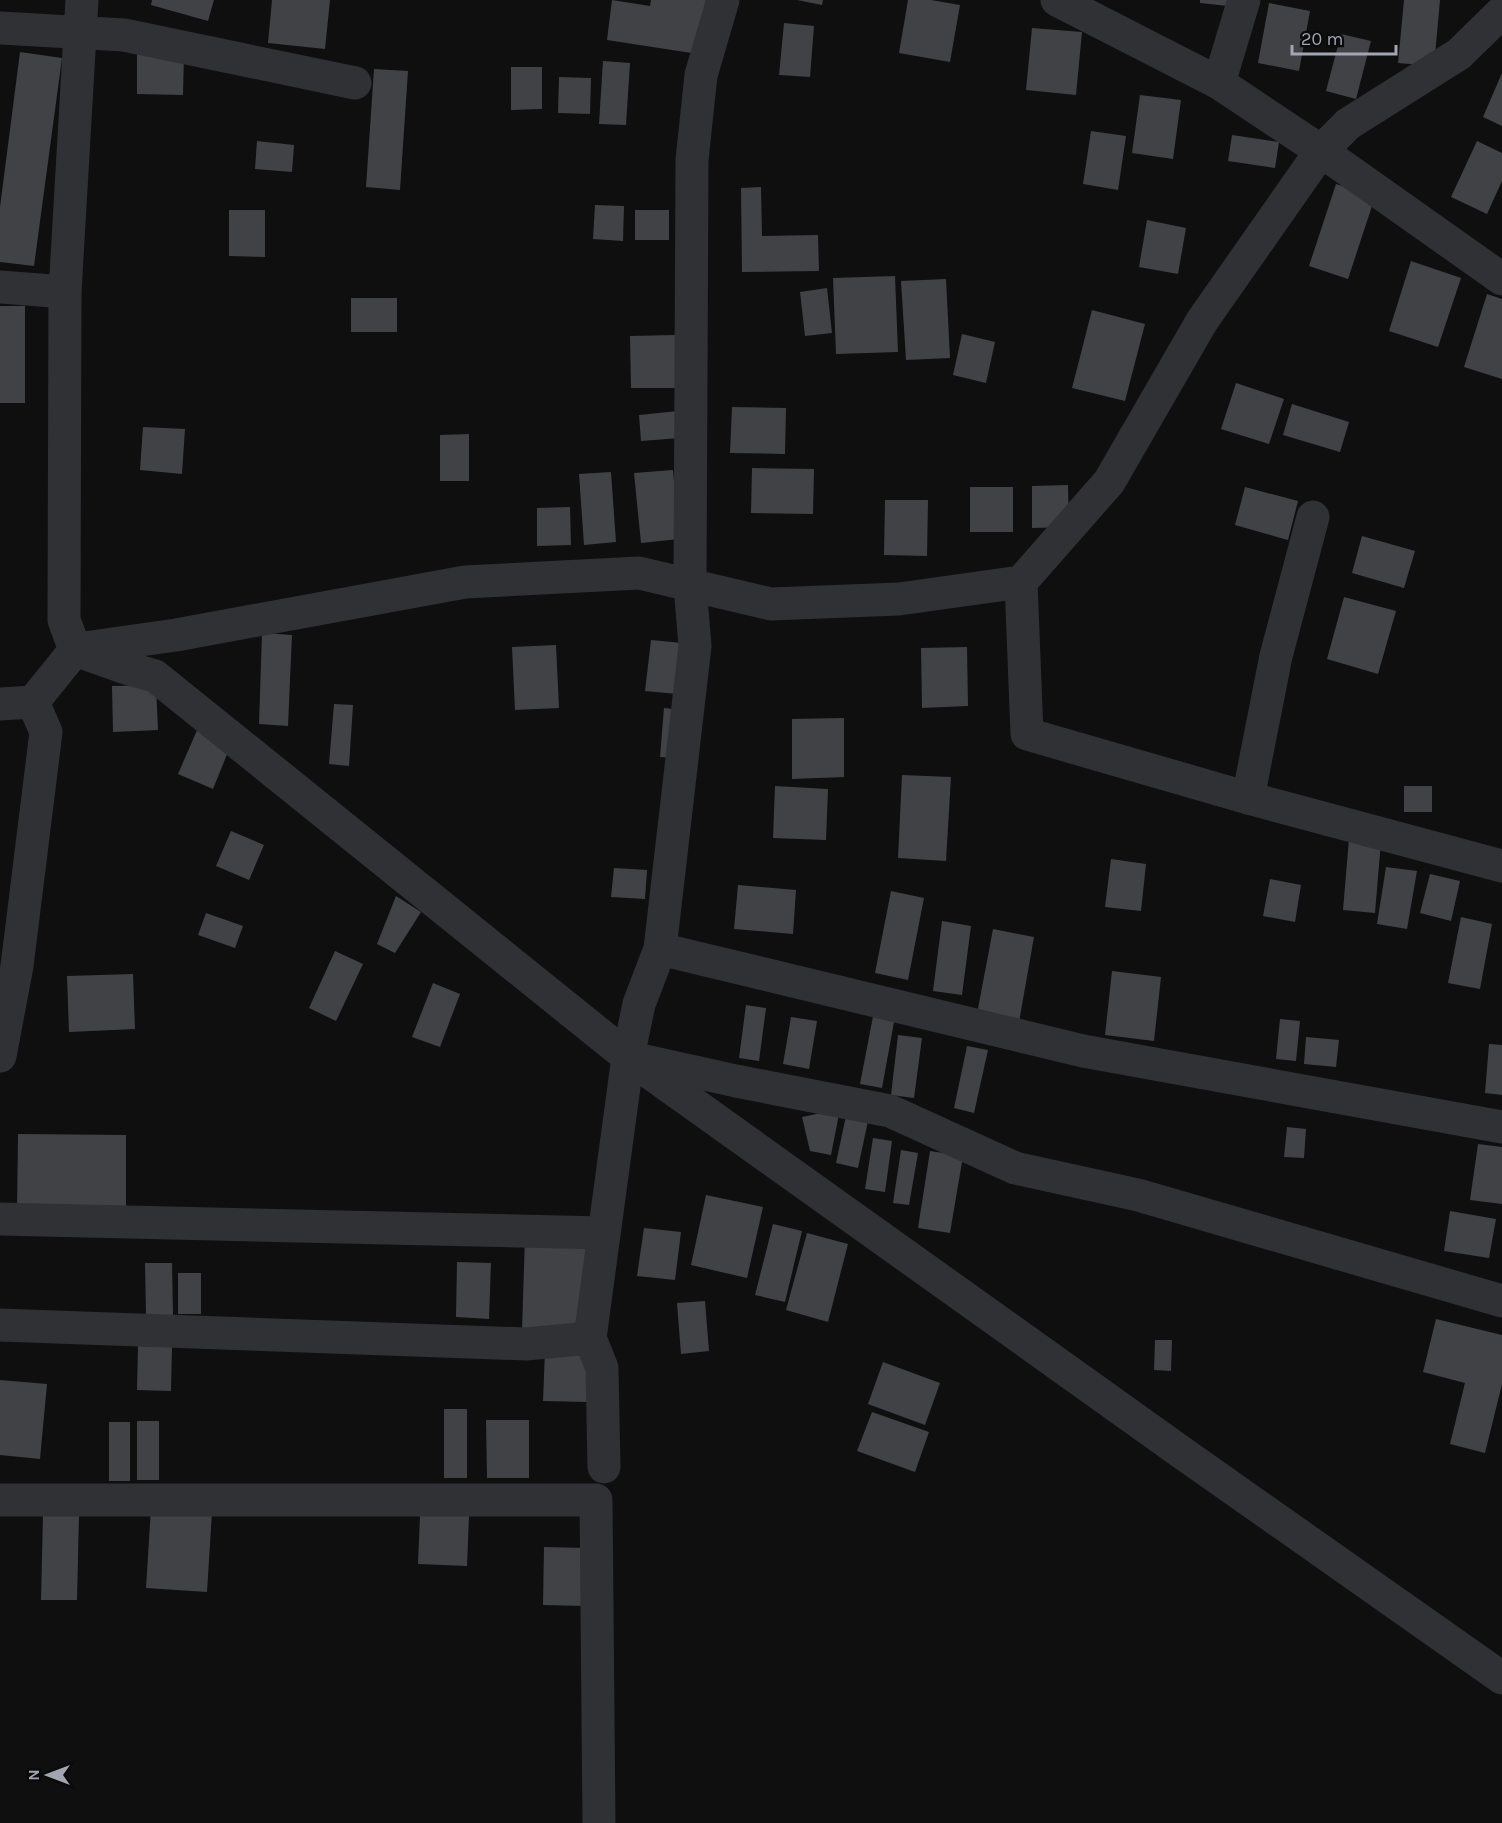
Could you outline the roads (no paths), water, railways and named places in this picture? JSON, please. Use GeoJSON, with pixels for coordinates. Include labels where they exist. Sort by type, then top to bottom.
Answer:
{"type":"FeatureCollection","features":[{"type":"Feature","properties":{"kind":"street"},"geometry":{"type":"LineString","coordinates":[[75,650],[64,620],[65,292],[82,0]]}},
{"type":"Feature","properties":{"kind":"street"},"geometry":{"type":"LineString","coordinates":[[604,1467],[602,1368],[590,1338],[628,1057],[639,1004],[660,949],[695,646],[690,586],[692,160],[701,75],[723,0]]}},
{"type":"Feature","properties":{"kind":"street"},"geometry":{"type":"LineString","coordinates":[[1057,0],[1219,83],[1321,151],[1502,279]]}},
{"type":"Feature","properties":{"kind":"street"},"geometry":{"type":"LineString","coordinates":[[1219,83],[1244,0]]}},
{"type":"Feature","properties":{"kind":"street"},"geometry":{"type":"LineString","coordinates":[[0,704],[33,702],[75,650],[176,635],[465,582],[639,573],[771,604],[899,599],[1021,582],[1109,482],[1202,321],[1321,151],[1348,124],[1459,54],[1502,12]]}},
{"type":"Feature","properties":{"kind":"street"},"geometry":{"type":"LineString","coordinates":[[0,28],[124,35],[355,83]]}},
{"type":"Feature","properties":{"kind":"street"},"geometry":{"type":"LineString","coordinates":[[0,287],[65,292]]}},
{"type":"Feature","properties":{"kind":"street"},"geometry":{"type":"LineString","coordinates":[[1248,798],[1276,656],[1313,517]]}},
{"type":"Feature","properties":{"kind":"street"},"geometry":{"type":"LineString","coordinates":[[1021,582],[1027,734],[1248,798],[1502,866]]}},
{"type":"Feature","properties":{"kind":"street"},"geometry":{"type":"LineString","coordinates":[[75,650],[155,676],[628,1057],[1502,1678]]}},
{"type":"Feature","properties":{"kind":"street"},"geometry":{"type":"LineString","coordinates":[[0,1056],[17,966],[46,732],[33,702]]}},
{"type":"Feature","properties":{"kind":"street"},"geometry":{"type":"LineString","coordinates":[[660,949],[1083,1051],[1502,1127]]}},
{"type":"Feature","properties":{"kind":"street"},"geometry":{"type":"LineString","coordinates":[[628,1057],[890,1111],[1015,1168],[1138,1194],[1502,1301]]}},
{"type":"Feature","properties":{"kind":"street"},"geometry":{"type":"LineString","coordinates":[[0,1218],[604,1233]]}},
{"type":"Feature","properties":{"kind":"street"},"geometry":{"type":"LineString","coordinates":[[0,1325],[526,1344],[590,1338]]}},
{"type":"Feature","properties":{"kind":"street"},"geometry":{"type":"LineString","coordinates":[[0,1500],[596,1500],[599,1823]]}}]}
